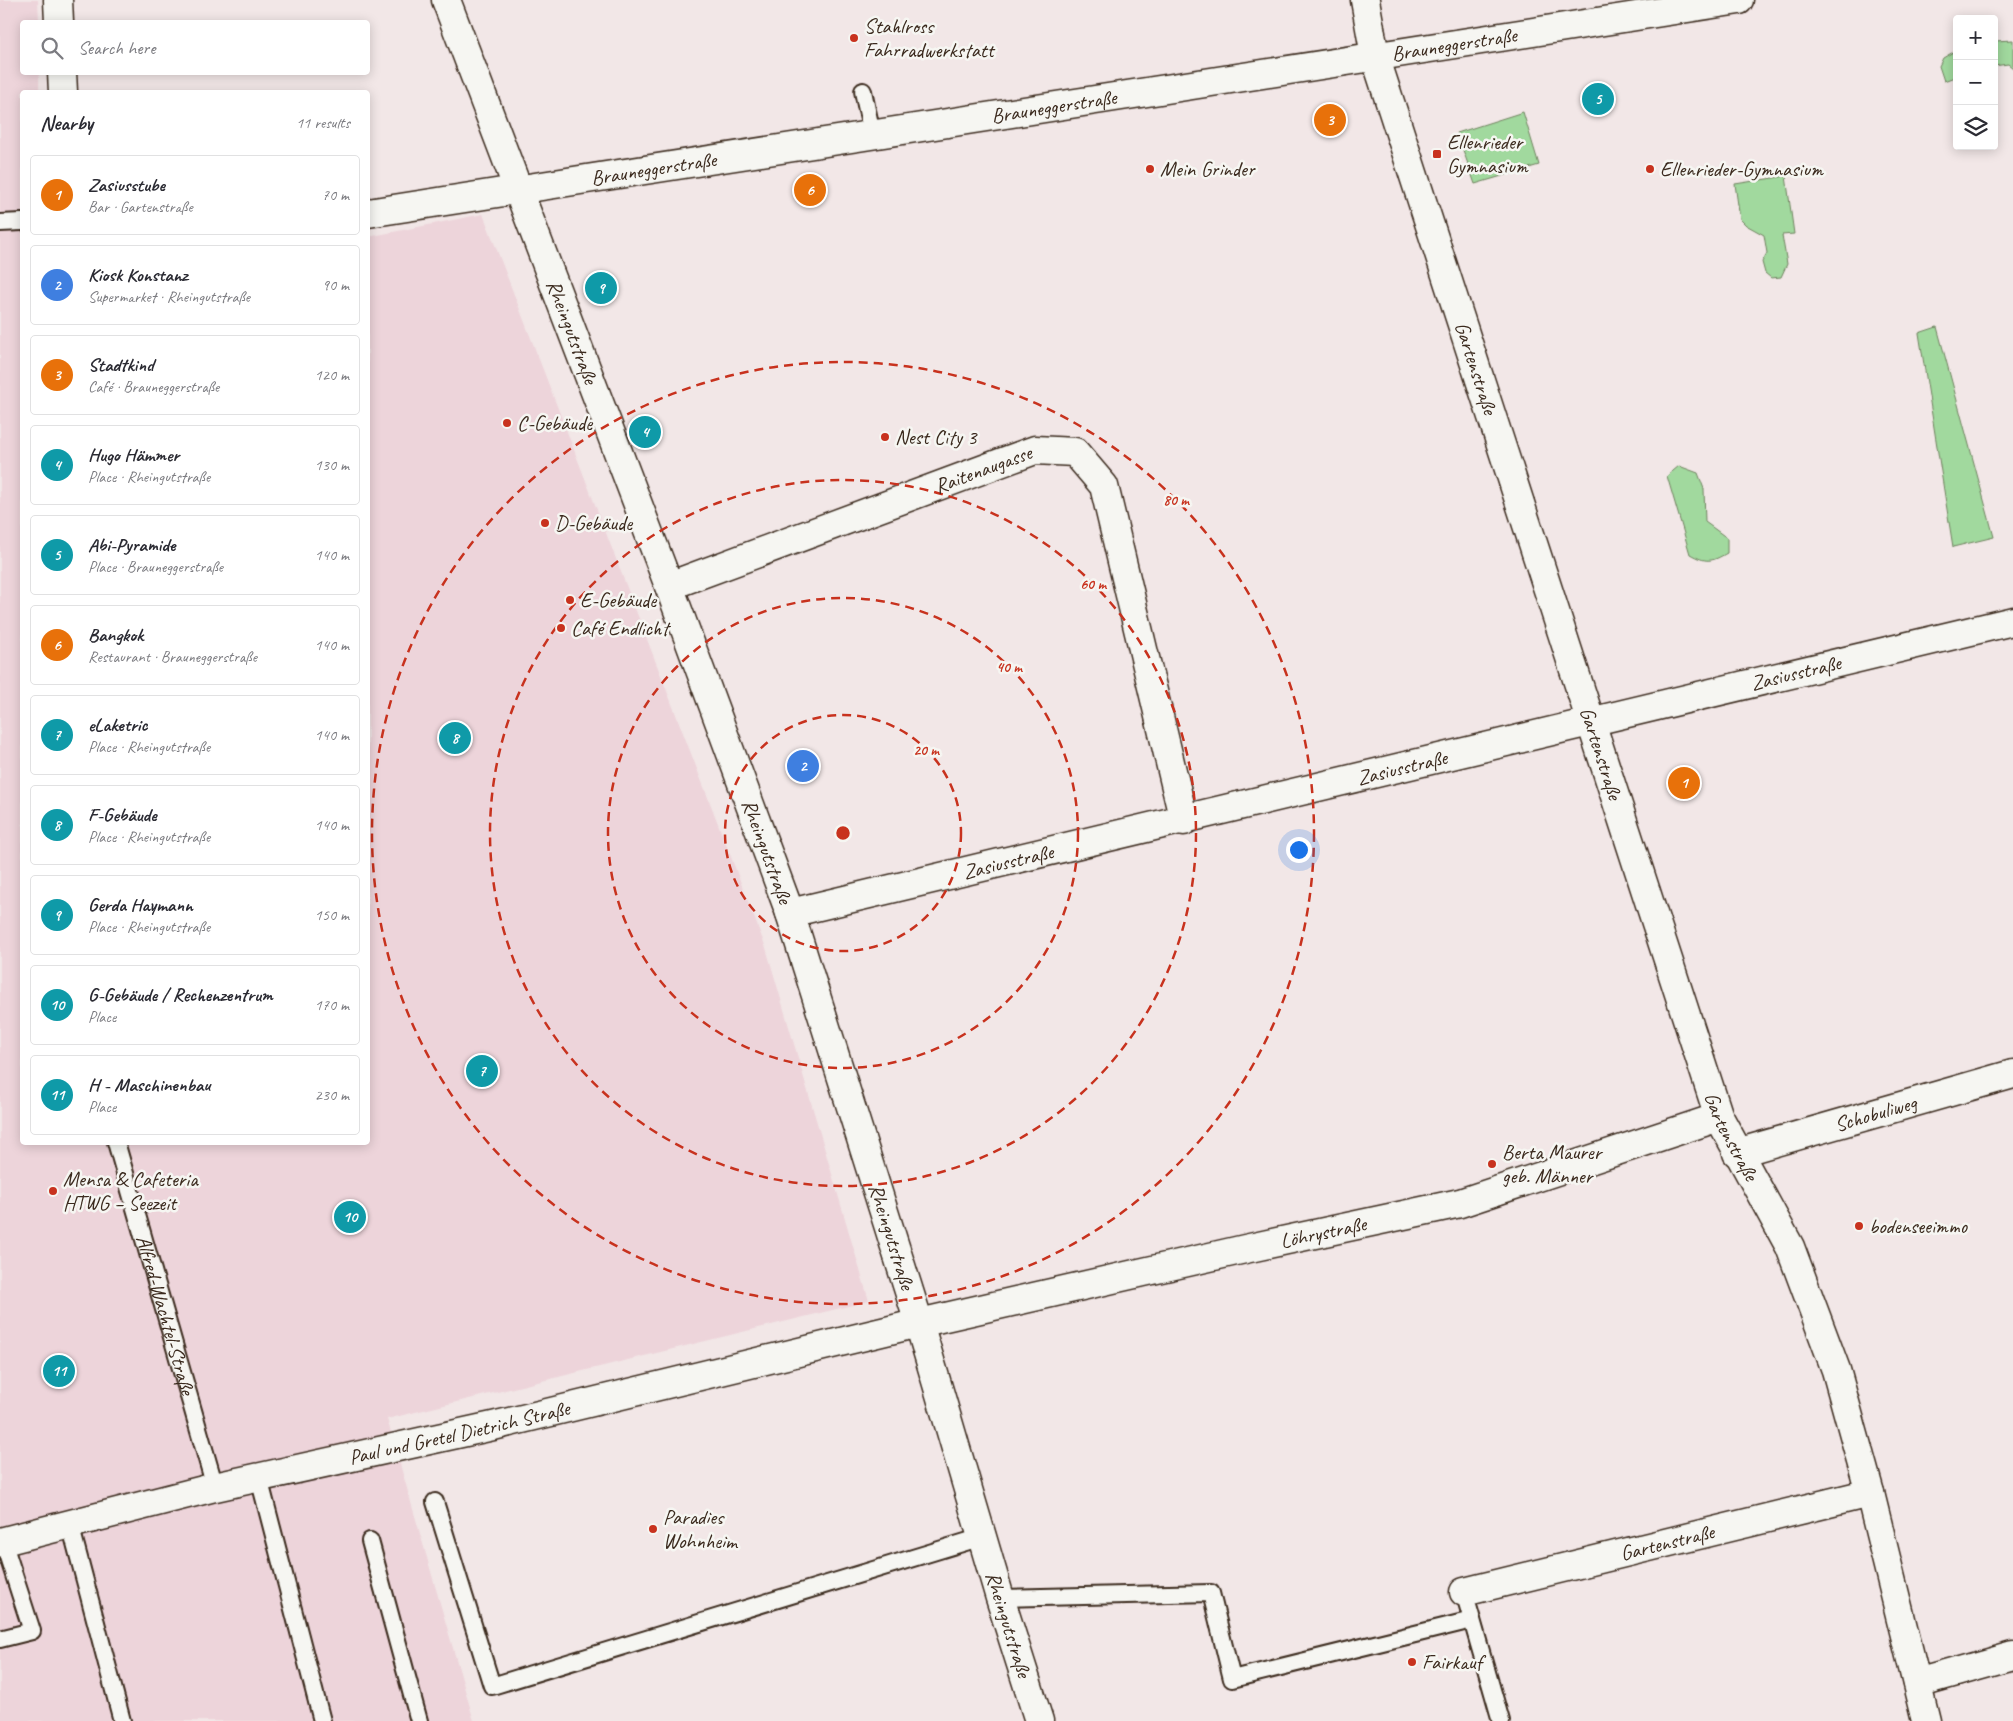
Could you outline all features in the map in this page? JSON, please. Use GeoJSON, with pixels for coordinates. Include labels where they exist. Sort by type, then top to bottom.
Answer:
{"type":"FeatureCollection","features":[{"type":"Feature","properties":{"kind":"street"},"geometry":{"type":"LineString","coordinates":[[58,0],[59,20]]}},
{"type":"Feature","properties":{"kind":"street","name":"Rheingutstraße"},"geometry":{"type":"LineString","coordinates":[[446,0],[669,586],[790,913],[920,1323],[1000,1598],[1039,1721]]}},
{"type":"Feature","properties":{"kind":"street","name":"Gartenstraße"},"geometry":{"type":"LineString","coordinates":[[1365,0],[1375,56],[1719,1117],[1790,1247],[1836,1370],[1870,1494],[1926,1721]]}},
{"type":"Feature","properties":{"kind":"street","name":"Brauneggerstraße"},"geometry":{"type":"LineString","coordinates":[[370,213],[1739,0]]}},
{"type":"Feature","properties":{"kind":"street"},"geometry":{"type":"LineString","coordinates":[[62,75],[63,90]]}},
{"type":"Feature","properties":{"kind":"street","name":"Raitenaugasse"},"geometry":{"type":"LineString","coordinates":[[669,586],[1035,450],[1074,452],[1104,486],[1184,821]]}},
{"type":"Feature","properties":{"kind":"street","name":"Zasiusstraße"},"geometry":{"type":"LineString","coordinates":[[790,913],[1184,821],[1590,721],[2013,621]]}},
{"type":"Feature","properties":{"kind":"street","name":"Schobuliweg"},"geometry":{"type":"LineString","coordinates":[[1737,1153],[2013,1074]]}},
{"type":"Feature","properties":{"kind":"street","name":"Löhrystraße"},"geometry":{"type":"LineString","coordinates":[[920,1323],[1236,1251],[1460,1203],[1719,1117]]}},
{"type":"Feature","properties":{"kind":"street","name":"Paul und Gretel Dietrich Straße"},"geometry":{"type":"LineString","coordinates":[[1,1541],[215,1487],[493,1426],[920,1323]]}},
{"type":"Feature","properties":{"kind":"street","name":"Gartenstraße"},"geometry":{"type":"LineString","coordinates":[[1464,1592],[1870,1494]]}},
{"type":"Feature","properties":{"kind":"street"},"geometry":{"type":"LineString","coordinates":[[1917,1683],[2013,1656]]}},
{"type":"Feature","properties":{"kind":"lane"},"geometry":{"type":"LineString","coordinates":[[863,91],[872,134]]}},
{"type":"Feature","properties":{"kind":"lane"},"geometry":{"type":"LineString","coordinates":[[0,222],[20,222]]}},
{"type":"Feature","properties":{"kind":"lane","name":"Alfred-Wachtel-Straße"},"geometry":{"type":"LineString","coordinates":[[117,1145],[215,1487]]}},
{"type":"Feature","properties":{"kind":"lane"},"geometry":{"type":"LineString","coordinates":[[259,1478],[322,1721]]}},
{"type":"Feature","properties":{"kind":"lane"},"geometry":{"type":"LineString","coordinates":[[435,1502],[492,1686],[982,1537]]}},
{"type":"Feature","properties":{"kind":"lane"},"geometry":{"type":"LineString","coordinates":[[70,1524],[122,1721]]}},
{"type":"Feature","properties":{"kind":"lane"},"geometry":{"type":"LineString","coordinates":[[0,1639],[32,1631],[1,1541]]}},
{"type":"Feature","properties":{"kind":"lane"},"geometry":{"type":"LineString","coordinates":[[370,1541],[419,1721]]}},
{"type":"Feature","properties":{"kind":"lane"},"geometry":{"type":"LineString","coordinates":[[1464,1592],[1500,1721]]}},
{"type":"Feature","properties":{"kind":"lane"},"geometry":{"type":"LineString","coordinates":[[1000,1598],[1211,1593],[1232,1679],[1472,1620]]}},
{"type":"Feature","properties":{"kind":"shaded area"},"geometry":{"type":"Polygon","coordinates":[[[0,0],[38,0],[39,20],[20,20],[20,75],[39,75],[39,90],[20,90],[20,1145],[370,1145],[370,237],[483,214],[766,948],[869,1301],[387,1419],[474,1721],[0,1721],[0,0]]]}},
{"type":"Feature","properties":{"kind":"green space"},"geometry":{"type":"Polygon","coordinates":[[[2013,40],[2013,68],[2008,64],[1998,65],[1998,41],[2013,40]]]}},
{"type":"Feature","properties":{"kind":"green space"},"geometry":{"type":"Polygon","coordinates":[[[1953,52],[1953,78],[1944,81],[1939,66],[1943,58],[1953,52]]]}},
{"type":"Feature","properties":{"kind":"green space"},"geometry":{"type":"Polygon","coordinates":[[[1523,112],[1539,165],[1475,184],[1457,133],[1523,112]]]}},
{"type":"Feature","properties":{"kind":"green space"},"geometry":{"type":"Polygon","coordinates":[[[1786,176],[1794,234],[1782,235],[1787,264],[1781,277],[1771,278],[1765,273],[1762,262],[1767,253],[1764,235],[1746,225],[1740,219],[1735,184],[1786,176]]]}},
{"type":"Feature","properties":{"kind":"green space"},"geometry":{"type":"Polygon","coordinates":[[[1937,327],[1994,537],[1953,547],[1919,333],[1937,327]]]}},
{"type":"Feature","properties":{"kind":"green space"},"geometry":{"type":"Polygon","coordinates":[[[1679,466],[1698,473],[1704,489],[1705,522],[1727,538],[1727,553],[1713,560],[1700,559],[1690,554],[1667,476],[1679,466]]]}},
{"type":"Feature","properties":{"kind":"place","name":"Stahlross Fahrradwerkstatt"},"geometry":{"type":"Point","coordinates":[854,38]}},
{"type":"Feature","properties":{"kind":"place","name":"Abi-Pyramide"},"geometry":{"type":"Point","coordinates":[1598,99]}},
{"type":"Feature","properties":{"kind":"place","name":"Stadtkind"},"geometry":{"type":"Point","coordinates":[1330,120]}},
{"type":"Feature","properties":{"kind":"place","name":"Ellenrieder Gymnasium"},"geometry":{"type":"Point","coordinates":[1437,154]}},
{"type":"Feature","properties":{"kind":"place","name":"Mein Grinder"},"geometry":{"type":"Point","coordinates":[1150,169]}},
{"type":"Feature","properties":{"kind":"place","name":"Ellenrieder-Gymnasium"},"geometry":{"type":"Point","coordinates":[1650,169]}},
{"type":"Feature","properties":{"kind":"place","name":"Bangkok"},"geometry":{"type":"Point","coordinates":[810,190]}},
{"type":"Feature","properties":{"kind":"place","name":"Gerda Haymann"},"geometry":{"type":"Point","coordinates":[601,288]}},
{"type":"Feature","properties":{"kind":"place","name":"C-Gebäude"},"geometry":{"type":"Point","coordinates":[507,423]}},
{"type":"Feature","properties":{"kind":"place","name":"Hugo Hämmer"},"geometry":{"type":"Point","coordinates":[645,432]}},
{"type":"Feature","properties":{"kind":"place","name":"Nest City 3"},"geometry":{"type":"Point","coordinates":[885,437]}},
{"type":"Feature","properties":{"kind":"place","name":"D-Gebäude"},"geometry":{"type":"Point","coordinates":[545,523]}},
{"type":"Feature","properties":{"kind":"place","name":"E-Gebäude"},"geometry":{"type":"Point","coordinates":[570,600]}},
{"type":"Feature","properties":{"kind":"place","name":"Café Endlicht"},"geometry":{"type":"Point","coordinates":[561,628]}},
{"type":"Feature","properties":{"kind":"place","name":"F-Gebäude"},"geometry":{"type":"Point","coordinates":[455,738]}},
{"type":"Feature","properties":{"kind":"place","name":"Kiosk Konstanz"},"geometry":{"type":"Point","coordinates":[803,766]}},
{"type":"Feature","properties":{"kind":"place","name":"Zasiusstube"},"geometry":{"type":"Point","coordinates":[1684,783]}},
{"type":"Feature","properties":{"kind":"place","name":"eLaketric"},"geometry":{"type":"Point","coordinates":[482,1071]}},
{"type":"Feature","properties":{"kind":"place","name":"Berta Maurer geb. Männer"},"geometry":{"type":"Point","coordinates":[1492,1164]}},
{"type":"Feature","properties":{"kind":"place","name":"Mensa & Cafeteria HTWG – Seezeit"},"geometry":{"type":"Point","coordinates":[53,1191]}},
{"type":"Feature","properties":{"kind":"place","name":"G-Gebäude / Rechenzentrum"},"geometry":{"type":"Point","coordinates":[350,1217]}},
{"type":"Feature","properties":{"kind":"place","name":"bodenseeimmo"},"geometry":{"type":"Point","coordinates":[1859,1226]}},
{"type":"Feature","properties":{"kind":"place","name":"H - Maschinenbau"},"geometry":{"type":"Point","coordinates":[59,1371]}},
{"type":"Feature","properties":{"kind":"place","name":"Paradies Wohnheim"},"geometry":{"type":"Point","coordinates":[653,1529]}},
{"type":"Feature","properties":{"kind":"place","name":"Fairkauf"},"geometry":{"type":"Point","coordinates":[1412,1662]}}]}
